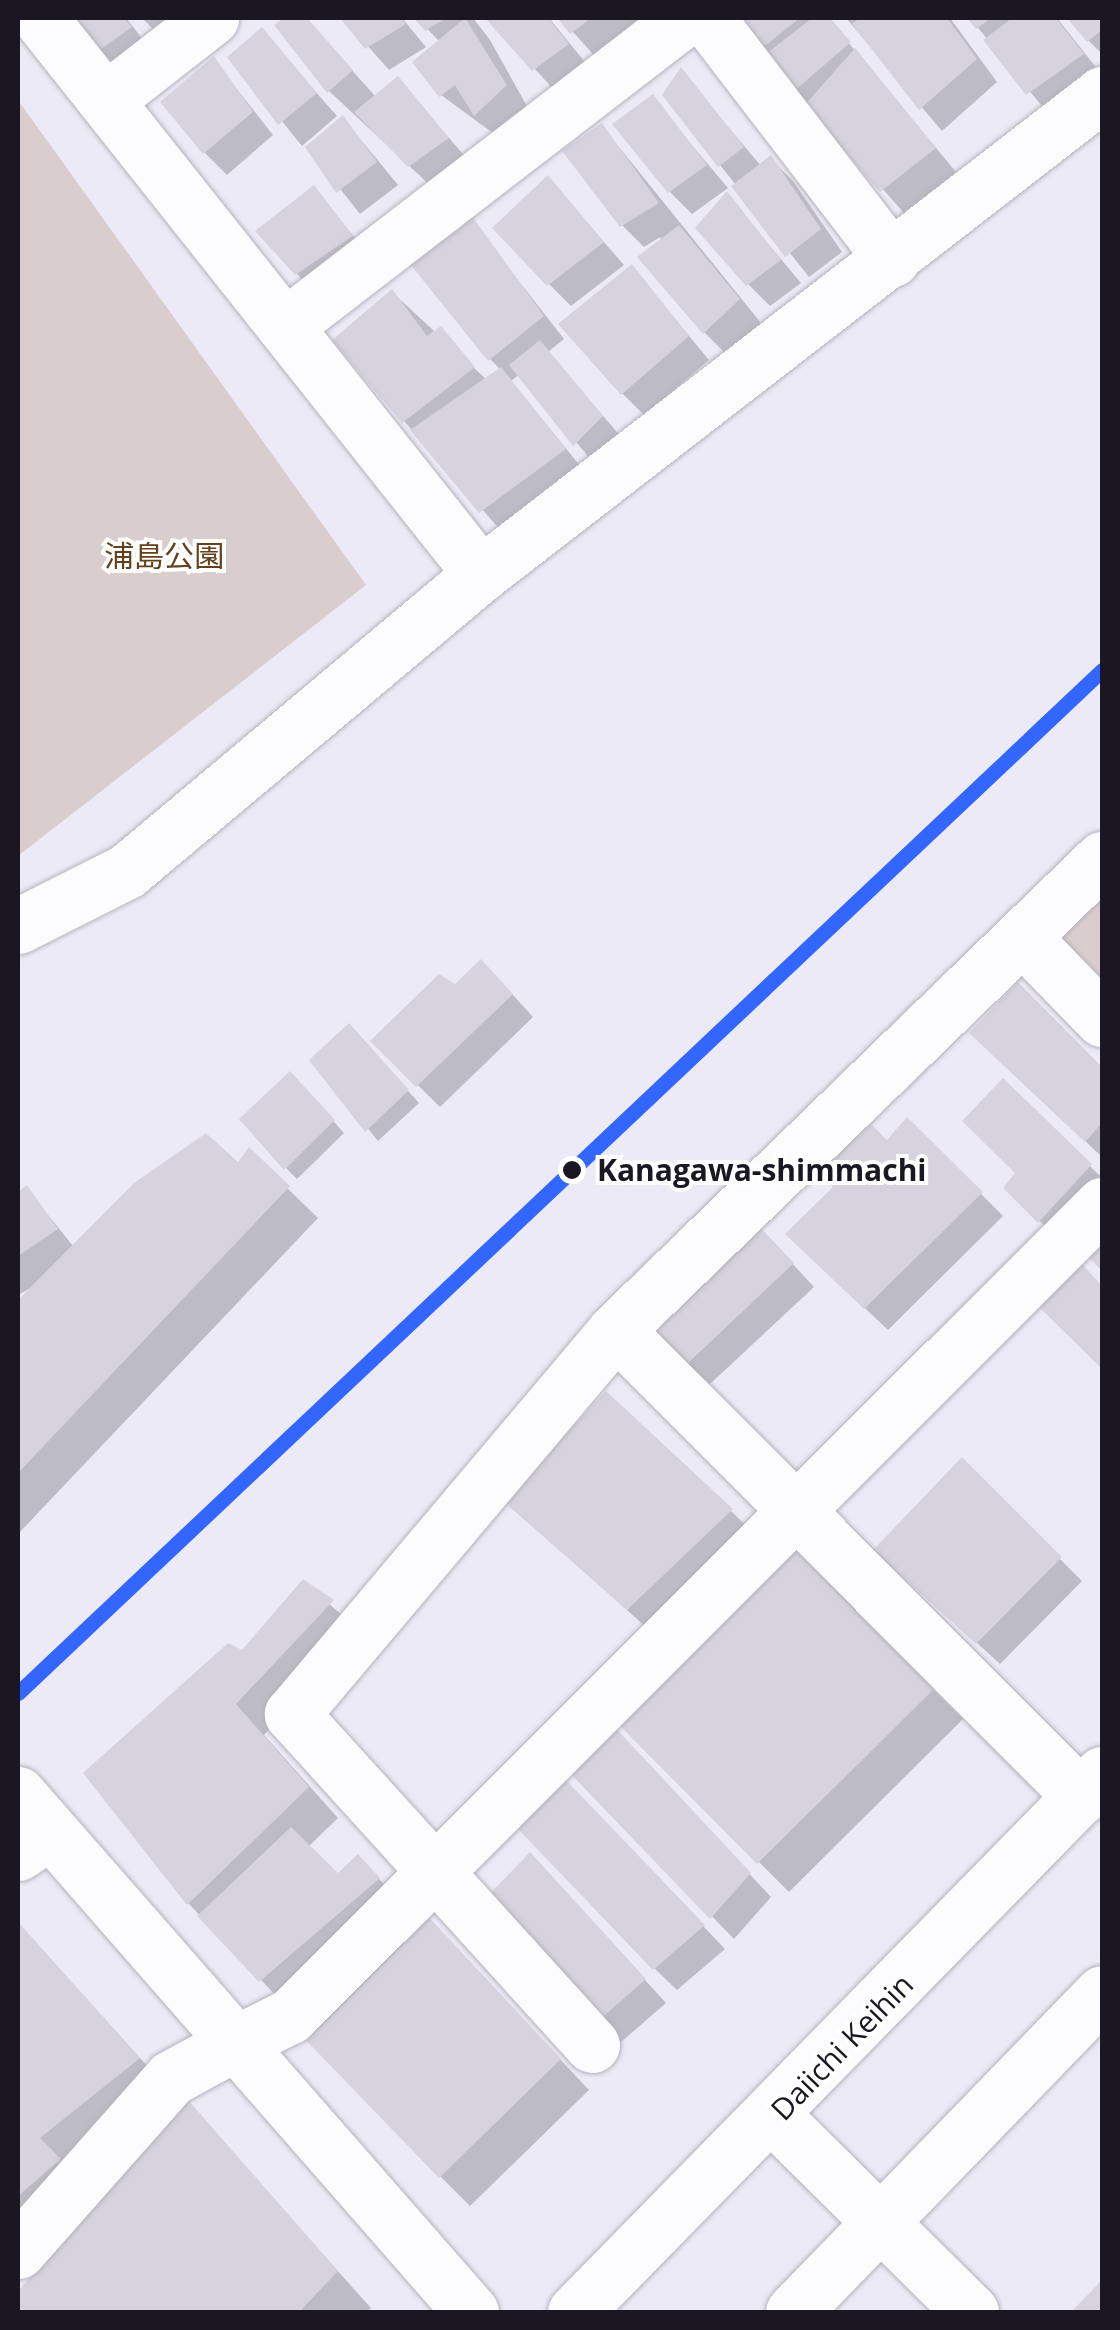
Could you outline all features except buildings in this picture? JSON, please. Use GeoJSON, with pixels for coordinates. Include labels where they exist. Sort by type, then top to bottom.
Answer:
{"type":"FeatureCollection","features":[{"type":"Feature","properties":{"kind":"main road"},"geometry":{"type":"LineString","coordinates":[[40,18],[481,574]]}},
{"type":"Feature","properties":{"kind":"main road"},"geometry":{"type":"LineString","coordinates":[[107,99],[211,18]]}},
{"type":"Feature","properties":{"kind":"main road"},"geometry":{"type":"LineString","coordinates":[[285,326],[685,18]]}},
{"type":"Feature","properties":{"kind":"main road"},"geometry":{"type":"LineString","coordinates":[[707,18],[892,259]]}},
{"type":"Feature","properties":{"kind":"main road"},"geometry":{"type":"LineString","coordinates":[[18,926],[128,871],[481,574],[1102,94]]}},
{"type":"Feature","properties":{"kind":"main road"},"geometry":{"type":"LineString","coordinates":[[592,2045],[428,1874],[292,1714],[616,1330],[1024,939],[1102,859]]}},
{"type":"Feature","properties":{"kind":"main road"},"geometry":{"type":"LineString","coordinates":[[1024,939],[1102,1019]]}},
{"type":"Feature","properties":{"kind":"main road"},"geometry":{"type":"LineString","coordinates":[[18,2251],[171,2078],[290,2016],[1102,1205]]}},
{"type":"Feature","properties":{"kind":"main road"},"geometry":{"type":"LineString","coordinates":[[616,1330],[1092,1786]]}},
{"type":"Feature","properties":{"kind":"main road","name":"Daiichi Keihin"},"geometry":{"type":"LineString","coordinates":[[576,2312],[775,2118],[1092,1786]]}},
{"type":"Feature","properties":{"kind":"main road"},"geometry":{"type":"LineString","coordinates":[[28,1826],[471,2312]]}},
{"type":"Feature","properties":{"kind":"main road"},"geometry":{"type":"LineString","coordinates":[[793,2312],[1102,1993]]}},
{"type":"Feature","properties":{"kind":"main road"},"geometry":{"type":"LineString","coordinates":[[775,2118],[877,2224],[971,2312]]}},
{"type":"Feature","properties":{"kind":"green space","name":"浦島公園"},"geometry":{"type":"Polygon","coordinates":[[[18,100],[366,585],[18,856],[18,100]]]}},
{"type":"Feature","properties":{"kind":"green space"},"geometry":{"type":"Polygon","coordinates":[[[1102,881],[1102,991],[1060,946],[1062,921],[1102,881]]]}},
{"type":"Feature","properties":{"kind":"transit line"},"geometry":{"type":"LineString","coordinates":[[18,1693],[1102,670]]}},
{"type":"Feature","properties":{"kind":"place","name":"Kanagawa-shimmachi"},"geometry":{"type":"Point","coordinates":[572,1170]}}]}
